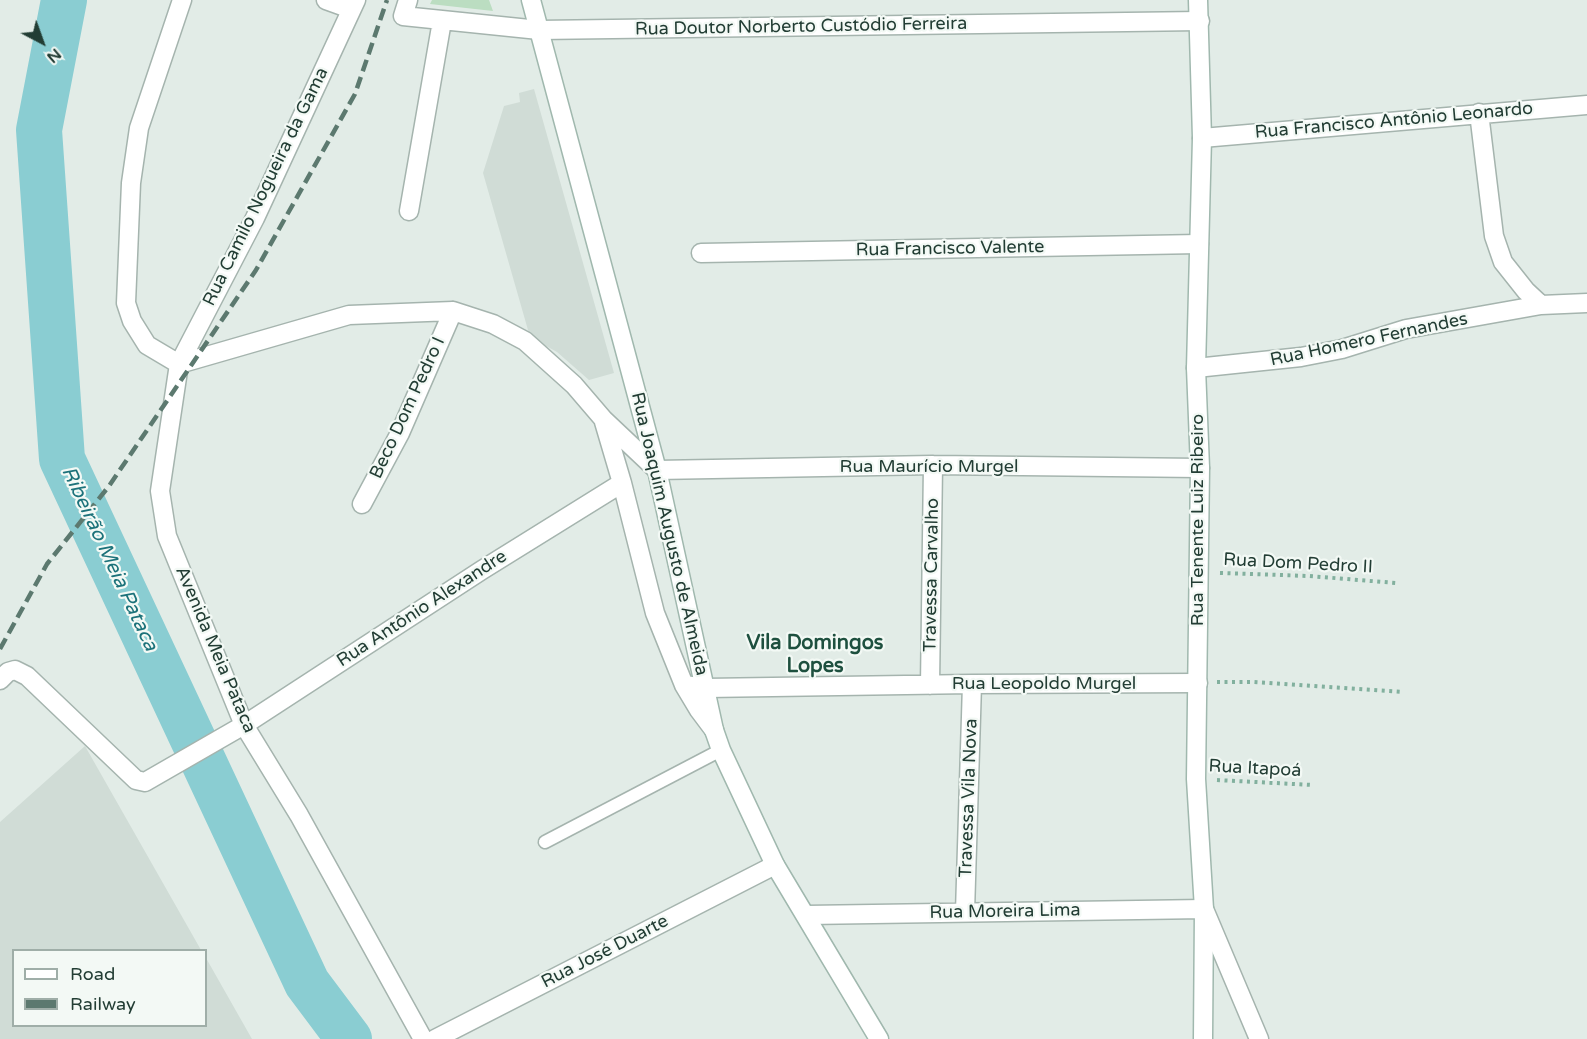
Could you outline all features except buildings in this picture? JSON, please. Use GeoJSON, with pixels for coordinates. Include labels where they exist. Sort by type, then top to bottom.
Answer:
{"type":"FeatureCollection","features":[{"type":"Feature","properties":{"kind":"street"},"geometry":{"type":"LineString","coordinates":[[182,0],[139,128],[131,183],[126,303],[132,321],[147,345],[179,364],[349,315],[453,311],[493,324],[525,341],[574,385],[604,420],[657,470]]}},
{"type":"Feature","properties":{"kind":"street"},"geometry":{"type":"LineString","coordinates":[[326,0],[354,5]]}},
{"type":"Feature","properties":{"kind":"street","name":"Rua Joaquim Augusto de Almeida"},"geometry":{"type":"LineString","coordinates":[[531,0],[657,470],[714,730],[721,750],[775,865],[807,915],[879,1039]]}},
{"type":"Feature","properties":{"kind":"street","name":"Rua Tenente Luiz Ribeiro"},"geometry":{"type":"LineString","coordinates":[[1198,0],[1202,138],[1196,368],[1200,468],[1196,779],[1204,909],[1203,1039]]}},
{"type":"Feature","properties":{"kind":"street","name":"Rua Camilo Nogueira da Gama"},"geometry":{"type":"LineString","coordinates":[[179,364],[255,218],[354,5]]}},
{"type":"Feature","properties":{"kind":"street","name":"Rua Doutor Norberto Custódio Ferreira"},"geometry":{"type":"LineString","coordinates":[[406,8],[442,21],[539,30],[1200,21]]}},
{"type":"Feature","properties":{"kind":"street"},"geometry":{"type":"LineString","coordinates":[[408,211],[442,21]]}},
{"type":"Feature","properties":{"kind":"street","name":"Rua Francisco Antônio Leonardo"},"geometry":{"type":"LineString","coordinates":[[1202,138],[1587,105]]}},
{"type":"Feature","properties":{"kind":"street"},"geometry":{"type":"LineString","coordinates":[[1479,113],[1494,236],[1503,262],[1526,291],[1541,305]]}},
{"type":"Feature","properties":{"kind":"street","name":"Rua Francisco Valente"},"geometry":{"type":"LineString","coordinates":[[701,253],[1199,244]]}},
{"type":"Feature","properties":{"kind":"street","name":"Rua Homero Fernandes"},"geometry":{"type":"LineString","coordinates":[[1196,368],[1301,357],[1342,349],[1406,329],[1541,305],[1587,303]]}},
{"type":"Feature","properties":{"kind":"street","name":"Beco Dom Pedro I"},"geometry":{"type":"LineString","coordinates":[[362,504],[400,433],[453,311]]}},
{"type":"Feature","properties":{"kind":"street","name":"Avenida Meia Pataca"},"geometry":{"type":"LineString","coordinates":[[179,364],[160,491],[167,536],[244,725],[299,815],[423,1039]]}},
{"type":"Feature","properties":{"kind":"street"},"geometry":{"type":"LineString","coordinates":[[604,420],[655,613],[684,685],[714,730]]}},
{"type":"Feature","properties":{"kind":"street","name":"Rua Maurício Murgel"},"geometry":{"type":"LineString","coordinates":[[657,470],[933,465],[1200,468]]}},
{"type":"Feature","properties":{"kind":"street","name":"Travessa Carvalho"},"geometry":{"type":"LineString","coordinates":[[930,685],[933,465]]}},
{"type":"Feature","properties":{"kind":"street","name":"Rua Antônio Alexandre"},"geometry":{"type":"LineString","coordinates":[[4,676],[15,670],[27,676],[136,780],[145,782],[244,725],[482,570],[622,483]]}},
{"type":"Feature","properties":{"kind":"street","name":"Rua Leopoldo Murgel"},"geometry":{"type":"LineString","coordinates":[[684,685],[706,688],[1198,683]]}},
{"type":"Feature","properties":{"kind":"street","name":"Travessa Vila Nova"},"geometry":{"type":"LineString","coordinates":[[965,912],[972,684]]}},
{"type":"Feature","properties":{"kind":"street","name":"Rua José Duarte"},"geometry":{"type":"LineString","coordinates":[[435,1039],[775,865]]}},
{"type":"Feature","properties":{"kind":"street"},"geometry":{"type":"LineString","coordinates":[[1204,909],[1259,1039]]}},
{"type":"Feature","properties":{"kind":"street","name":"Rua Moreira Lima"},"geometry":{"type":"LineString","coordinates":[[807,915],[1204,909]]}},
{"type":"Feature","properties":{"kind":"lane"},"geometry":{"type":"LineString","coordinates":[[545,842],[721,750]]}},
{"type":"Feature","properties":{"kind":"path","name":"Rua Dom Pedro II"},"geometry":{"type":"LineString","coordinates":[[1199,573],[1309,576],[1396,583]]}},
{"type":"Feature","properties":{"kind":"path"},"geometry":{"type":"LineString","coordinates":[[1198,683],[1254,682],[1403,692]]}},
{"type":"Feature","properties":{"kind":"path","name":"Rua Itapoá"},"geometry":{"type":"LineString","coordinates":[[1196,779],[1313,785]]}},
{"type":"Feature","properties":{"kind":"shaded area"},"geometry":{"type":"Polygon","coordinates":[[[534,89],[614,373],[589,380],[557,352],[530,337],[483,173],[504,106],[520,102],[519,93],[534,89]]]}},
{"type":"Feature","properties":{"kind":"shaded area"},"geometry":{"type":"Polygon","coordinates":[[[85,746],[200,949],[12,949],[12,1027],[207,1027],[207,960],[252,1039],[0,1039],[0,822],[85,746]]]}},
{"type":"Feature","properties":{"kind":"green space"},"geometry":{"type":"Polygon","coordinates":[[[432,0],[489,0],[493,11],[430,4],[432,0]]]}},
{"type":"Feature","properties":{"kind":"waterway","name":"Ribeirão Meia Pataca"},"geometry":{"type":"LineString","coordinates":[[64,0],[39,130],[62,459],[307,983],[349,1039]]}},
{"type":"Feature","properties":{"kind":"railway"},"geometry":{"type":"LineString","coordinates":[[0,649],[47,564],[109,486],[256,270],[355,94],[387,0]]}},
{"type":"Feature","properties":{"kind":"district","name":"Vila Domingos Lopes"},"geometry":{"type":"Point","coordinates":[815,656]}}]}
